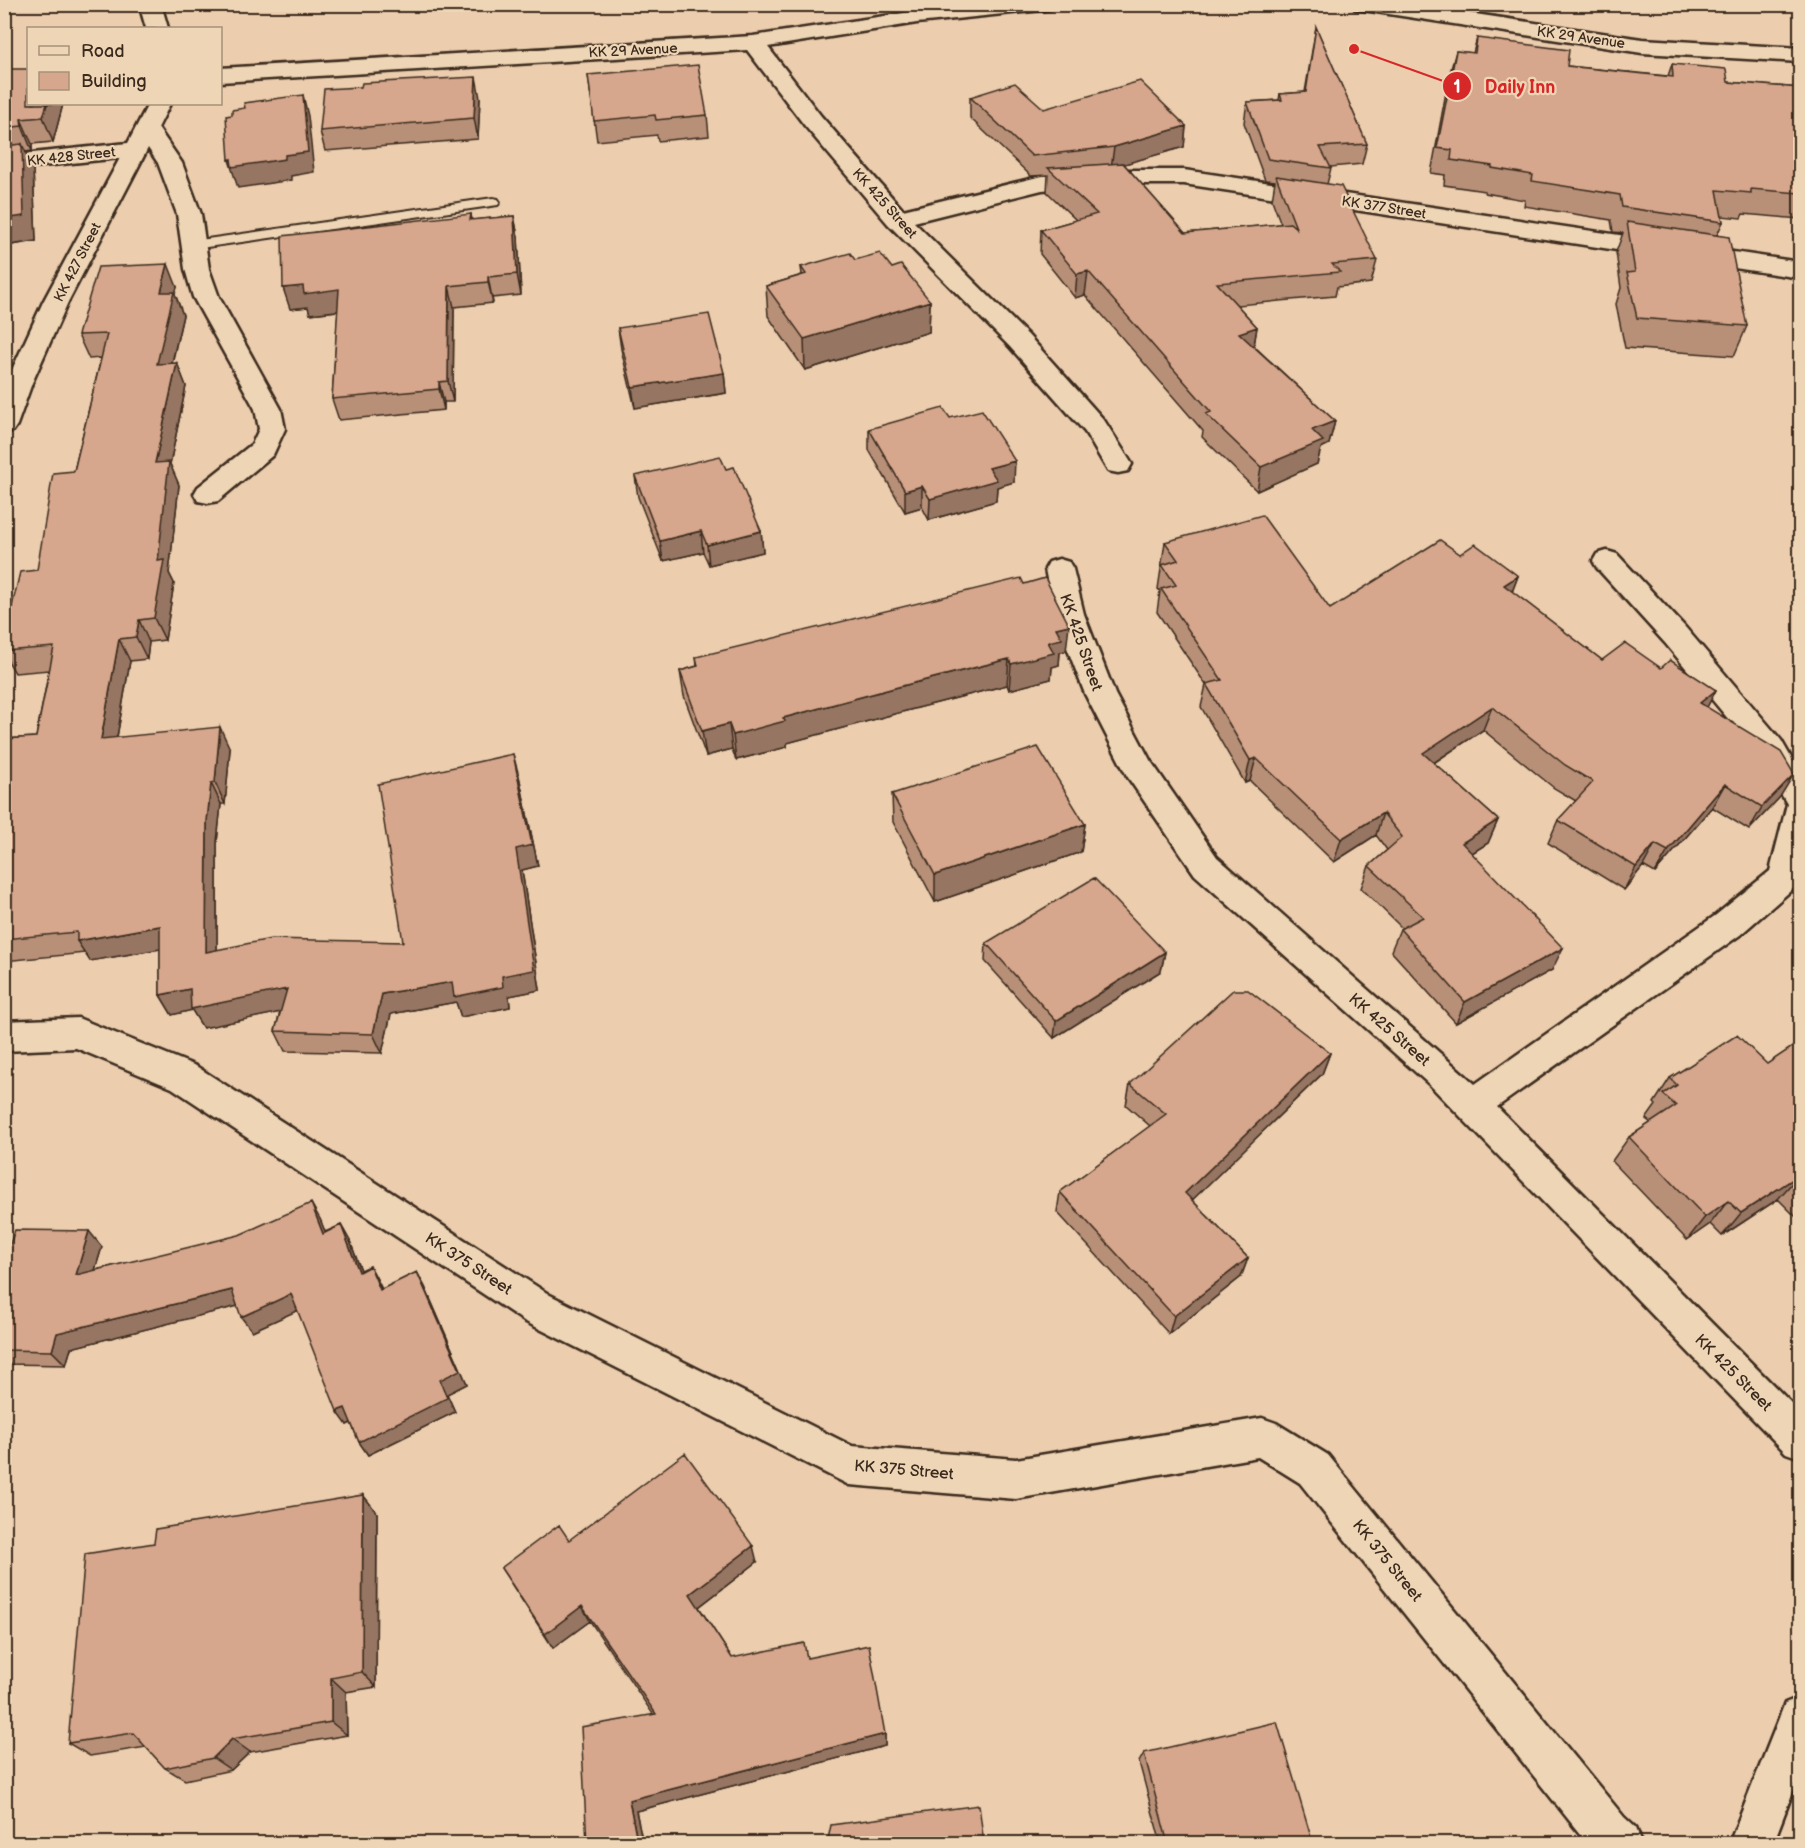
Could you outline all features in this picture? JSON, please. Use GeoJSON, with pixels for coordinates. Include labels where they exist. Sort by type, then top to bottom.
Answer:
{"type":"FeatureCollection","features":[{"type":"Feature","properties":{"kind":"street"},"geometry":{"type":"LineString","coordinates":[[150,4],[157,27]]}},
{"type":"Feature","properties":{"kind":"street","name":"KK 29 Avenue"},"geometry":{"type":"LineString","coordinates":[[222,75],[753,43],[917,17],[1043,4]]}},
{"type":"Feature","properties":{"kind":"street","name":"KK 29 Avenue"},"geometry":{"type":"LineString","coordinates":[[1363,4],[1642,46],[1800,55]]}},
{"type":"Feature","properties":{"kind":"street","name":"KK 425 Street"},"geometry":{"type":"LineString","coordinates":[[753,43],[813,121],[897,219],[1020,341],[1095,426],[1118,464]]}},
{"type":"Feature","properties":{"kind":"street","name":"KK 427 Street"},"geometry":{"type":"LineString","coordinates":[[4,425],[10,389],[159,105]]}},
{"type":"Feature","properties":{"kind":"street"},"geometry":{"type":"LineString","coordinates":[[142,139],[170,163],[189,214],[197,269],[206,297],[268,409],[272,429],[263,448],[208,494]]}},
{"type":"Feature","properties":{"kind":"street","name":"KK 428 Street"},"geometry":{"type":"LineString","coordinates":[[4,163],[142,139]]}},
{"type":"Feature","properties":{"kind":"street","name":"KK 377 Street"},"geometry":{"type":"LineString","coordinates":[[897,219],[1042,183],[1117,177],[1184,177],[1800,270]]}},
{"type":"Feature","properties":{"kind":"street"},"geometry":{"type":"LineString","coordinates":[[1607,561],[1675,635],[1770,748],[1800,799]]}},
{"type":"Feature","properties":{"kind":"street","name":"KK 425 Street"},"geometry":{"type":"LineString","coordinates":[[1059,569],[1069,614],[1100,694],[1138,768],[1206,866],[1443,1075],[1800,1439]]}},
{"type":"Feature","properties":{"kind":"street"},"geometry":{"type":"LineString","coordinates":[[1472,1105],[1728,925],[1785,877],[1800,808]]}},
{"type":"Feature","properties":{"kind":"street","name":"KK 375 Street"},"geometry":{"type":"LineString","coordinates":[[4,1036],[78,1033],[184,1077],[537,1308],[849,1465],[1016,1479],[1262,1437],[1314,1469],[1608,1833],[1620,1844]]}},
{"type":"Feature","properties":{"kind":"street"},"geometry":{"type":"LineString","coordinates":[[1751,1844],[1800,1718]]}},
{"type":"Feature","properties":{"kind":"lane"},"geometry":{"type":"LineString","coordinates":[[193,245],[493,202]]}},
{"type":"Feature","properties":{"kind":"building"},"geometry":{"type":"Polygon","coordinates":[[[1316,27],[1367,144],[1320,147],[1331,168],[1268,159],[1247,102],[1282,100],[1280,94],[1306,92],[1316,27]]]}},
{"type":"Feature","properties":{"kind":"building"},"geometry":{"type":"Polygon","coordinates":[[[1477,38],[1569,50],[1567,66],[1673,77],[1672,64],[1726,69],[1728,82],[1800,88],[1800,193],[1751,189],[1751,193],[1717,190],[1723,222],[1622,207],[1620,195],[1532,181],[1533,175],[1451,160],[1452,150],[1437,148],[1456,51],[1475,53],[1477,38]]]}},
{"type":"Feature","properties":{"kind":"building"},"geometry":{"type":"Polygon","coordinates":[[[698,65],[707,115],[656,120],[655,115],[594,121],[588,75],[698,65]]]}},
{"type":"Feature","properties":{"kind":"building"},"geometry":{"type":"Polygon","coordinates":[[[4,69],[27,69],[27,105],[47,105],[43,117],[21,119],[22,126],[4,128],[4,69]]]}},
{"type":"Feature","properties":{"kind":"building"},"geometry":{"type":"Polygon","coordinates":[[[476,77],[474,118],[320,131],[324,89],[361,87],[362,83],[476,77]]]}},
{"type":"Feature","properties":{"kind":"building"},"geometry":{"type":"Polygon","coordinates":[[[1140,81],[1186,126],[1114,147],[1032,156],[970,97],[1015,83],[1044,109],[1140,81]]]}},
{"type":"Feature","properties":{"kind":"building"},"geometry":{"type":"Polygon","coordinates":[[[303,95],[308,152],[285,155],[285,159],[232,167],[231,159],[229,160],[226,116],[232,115],[232,110],[245,108],[244,103],[303,95]]]}},
{"type":"Feature","properties":{"kind":"building"},"geometry":{"type":"Polygon","coordinates":[[[22,144],[24,216],[4,219],[4,146],[22,144]]]}},
{"type":"Feature","properties":{"kind":"building"},"geometry":{"type":"Polygon","coordinates":[[[1123,163],[1185,233],[1290,223],[1296,228],[1276,176],[1341,186],[1377,260],[1332,264],[1340,272],[1217,283],[1257,327],[1239,333],[1335,421],[1312,430],[1323,441],[1261,467],[1206,414],[1211,412],[1088,271],[1077,274],[1041,230],[1097,214],[1048,168],[1123,163]]]}},
{"type":"Feature","properties":{"kind":"building"},"geometry":{"type":"Polygon","coordinates":[[[471,214],[470,220],[514,216],[517,274],[488,277],[488,282],[449,286],[448,381],[439,382],[439,389],[332,399],[339,289],[304,294],[303,286],[283,288],[282,236],[471,214]]]}},
{"type":"Feature","properties":{"kind":"building"},"geometry":{"type":"Polygon","coordinates":[[[1627,222],[1729,237],[1747,326],[1637,318],[1627,273],[1635,272],[1627,222]]]}},
{"type":"Feature","properties":{"kind":"building"},"geometry":{"type":"Polygon","coordinates":[[[850,253],[855,260],[880,253],[892,268],[901,265],[930,301],[804,339],[766,286],[806,274],[801,267],[850,253]]]}},
{"type":"Feature","properties":{"kind":"building"},"geometry":{"type":"Polygon","coordinates":[[[168,264],[161,292],[174,292],[157,364],[177,363],[155,463],[169,462],[158,561],[164,560],[154,618],[139,620],[136,637],[119,639],[101,739],[220,727],[215,782],[211,783],[207,821],[206,952],[271,939],[403,942],[378,784],[513,754],[532,845],[516,849],[534,970],[502,976],[503,987],[454,997],[452,982],[382,994],[373,1034],[275,1031],[287,989],[191,1009],[190,989],[160,995],[160,926],[77,941],[77,932],[4,939],[4,739],[36,737],[54,647],[4,651],[4,641],[20,572],[37,570],[53,473],[74,471],[107,334],[78,335],[98,267],[168,264]]]}},
{"type":"Feature","properties":{"kind":"building"},"geometry":{"type":"Polygon","coordinates":[[[709,314],[724,373],[632,387],[618,328],[709,314]]]}},
{"type":"Feature","properties":{"kind":"building"},"geometry":{"type":"Polygon","coordinates":[[[943,408],[950,418],[982,410],[1015,461],[989,468],[997,480],[930,499],[922,486],[905,491],[869,429],[943,408]]]}},
{"type":"Feature","properties":{"kind":"building"},"geometry":{"type":"Polygon","coordinates":[[[720,456],[726,469],[734,467],[761,531],[707,545],[701,531],[660,541],[635,476],[720,456]]]}},
{"type":"Feature","properties":{"kind":"building"},"geometry":{"type":"Polygon","coordinates":[[[1262,515],[1330,609],[1440,540],[1460,554],[1475,544],[1518,576],[1504,585],[1602,660],[1625,643],[1661,668],[1670,660],[1716,690],[1700,703],[1781,752],[1794,774],[1762,807],[1725,784],[1668,851],[1655,844],[1636,867],[1558,820],[1593,782],[1565,765],[1492,707],[1423,753],[1498,820],[1462,843],[1563,948],[1465,1002],[1400,929],[1423,917],[1369,866],[1402,837],[1383,813],[1341,839],[1256,758],[1250,760],[1206,684],[1222,680],[1161,589],[1176,585],[1162,565],[1178,560],[1165,542],[1262,515]]]}},
{"type":"Feature","properties":{"kind":"building"},"geometry":{"type":"Polygon","coordinates":[[[1021,578],[1024,584],[1045,578],[1069,625],[1056,628],[1062,639],[1048,642],[1054,653],[1011,664],[1009,659],[898,687],[783,718],[785,721],[733,735],[729,724],[702,731],[680,671],[698,666],[696,657],[1021,578]]]}},
{"type":"Feature","properties":{"kind":"building"},"geometry":{"type":"Polygon","coordinates":[[[1038,747],[1085,824],[935,875],[892,794],[1038,747]]]}},
{"type":"Feature","properties":{"kind":"building"},"geometry":{"type":"Polygon","coordinates":[[[1094,878],[1165,952],[1056,1021],[986,943],[1094,878]]]}},
{"type":"Feature","properties":{"kind":"building"},"geometry":{"type":"Polygon","coordinates":[[[1233,990],[1248,990],[1330,1053],[1185,1193],[1248,1258],[1174,1316],[1060,1192],[1166,1114],[1130,1084],[1233,990]]]}},
{"type":"Feature","properties":{"kind":"building"},"geometry":{"type":"Polygon","coordinates":[[[1737,1035],[1767,1064],[1800,1042],[1800,1177],[1799,1175],[1741,1213],[1728,1201],[1705,1217],[1629,1137],[1676,1106],[1663,1094],[1677,1085],[1670,1078],[1737,1035]]]}},
{"type":"Feature","properties":{"kind":"building"},"geometry":{"type":"Polygon","coordinates":[[[311,1203],[323,1234],[341,1225],[359,1272],[370,1266],[380,1290],[417,1272],[460,1370],[440,1380],[447,1398],[359,1442],[345,1408],[337,1411],[291,1294],[241,1317],[232,1290],[57,1333],[52,1351],[4,1350],[4,1261],[15,1230],[89,1231],[76,1275],[239,1235],[311,1203]]]}},
{"type":"Feature","properties":{"kind":"building"},"geometry":{"type":"Polygon","coordinates":[[[685,1453],[753,1546],[690,1594],[732,1658],[804,1643],[807,1658],[869,1645],[885,1734],[629,1800],[636,1836],[587,1844],[581,1727],[656,1714],[582,1606],[545,1634],[501,1568],[559,1525],[569,1540],[685,1453]]]}},
{"type":"Feature","properties":{"kind":"building"},"geometry":{"type":"Polygon","coordinates":[[[363,1495],[362,1672],[331,1678],[331,1722],[232,1739],[213,1758],[165,1768],[133,1733],[68,1743],[85,1554],[154,1543],[156,1529],[363,1495]]]}},
{"type":"Feature","properties":{"kind":"building"},"geometry":{"type":"Polygon","coordinates":[[[1277,1722],[1313,1844],[1168,1844],[1144,1753],[1277,1722]]]}},
{"type":"Feature","properties":{"kind":"building"},"geometry":{"type":"Polygon","coordinates":[[[979,1805],[984,1844],[827,1844],[831,1825],[979,1805]]]}},
{"type":"Feature","properties":{"kind":"place","name":"Daily Inn"},"geometry":{"type":"Point","coordinates":[1354,49]}}]}
